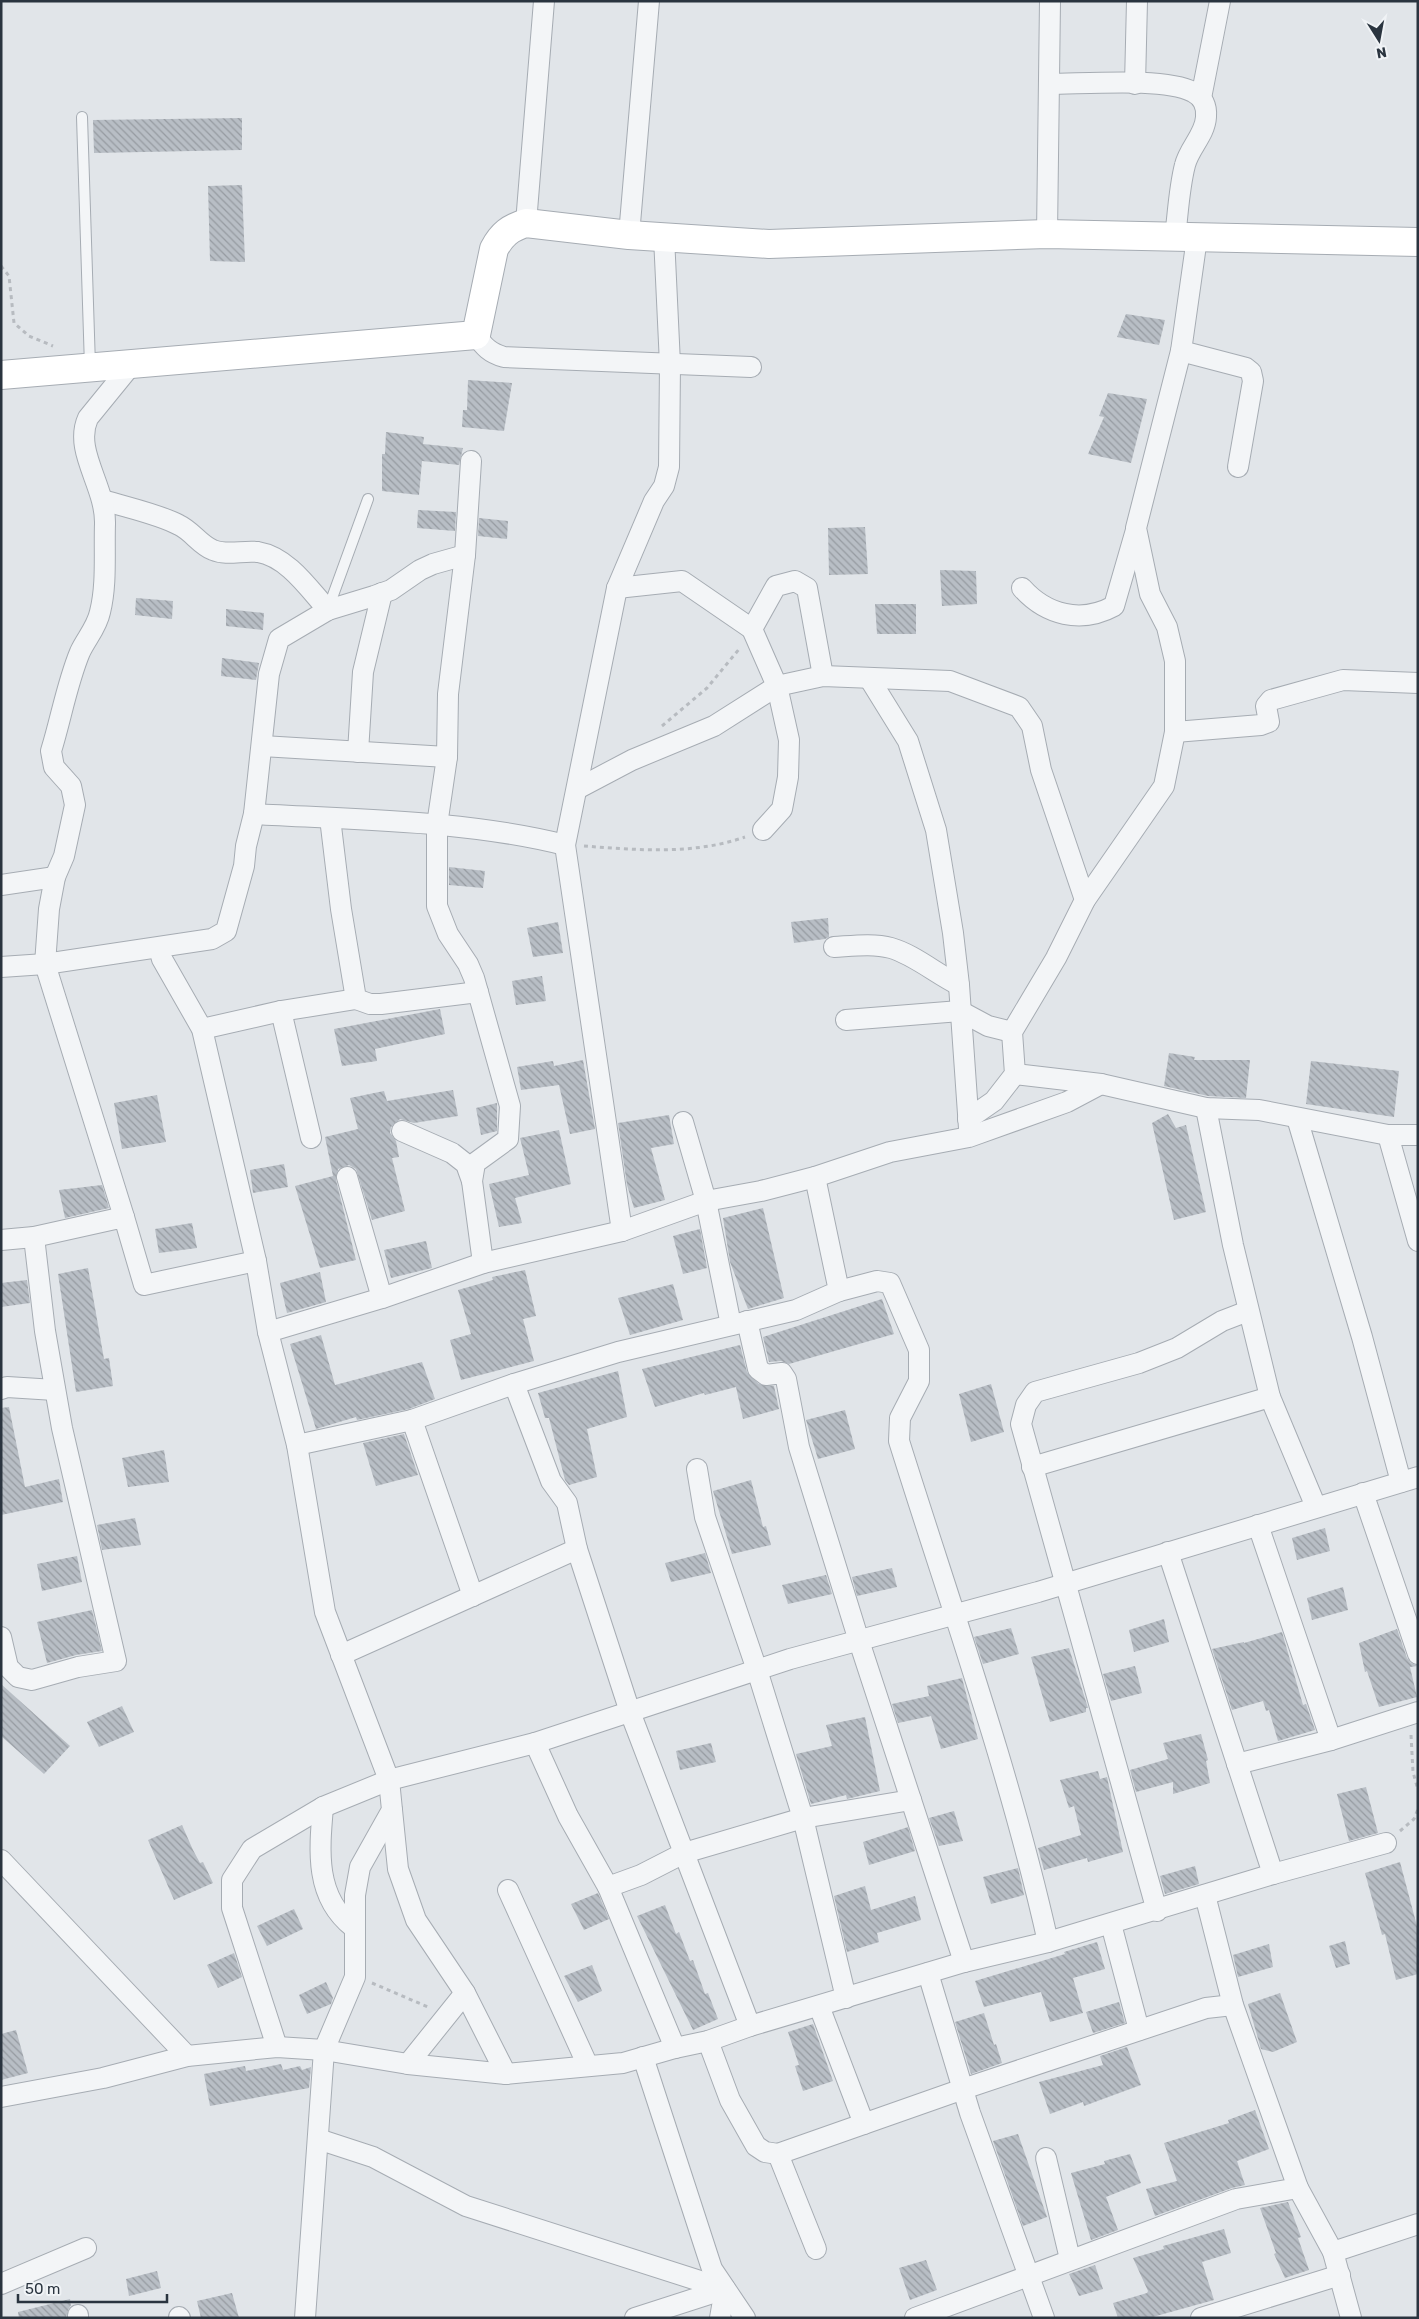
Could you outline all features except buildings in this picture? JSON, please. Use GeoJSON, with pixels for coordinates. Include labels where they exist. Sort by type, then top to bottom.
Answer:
{"type":"FeatureCollection","features":[{"type":"Feature","properties":{"kind":"street"},"geometry":{"type":"LineString","coordinates":[[629,235],[649,1]]}},
{"type":"Feature","properties":{"kind":"street"},"geometry":{"type":"LineString","coordinates":[[1047,234],[1050,1]]}},
{"type":"Feature","properties":{"kind":"street"},"geometry":{"type":"LineString","coordinates":[[1135,84],[1137,1]]}},
{"type":"Feature","properties":{"kind":"street"},"geometry":{"type":"LineString","coordinates":[[1201,98],[1220,1]]}},
{"type":"Feature","properties":{"kind":"street"},"geometry":{"type":"LineString","coordinates":[[526,223],[542,3]]}},
{"type":"Feature","properties":{"kind":"street"},"geometry":{"type":"LineString","coordinates":[[1022,588],[1034,601],[1048,610],[1080,616],[1102,613],[1114,606],[1181,351],[1186,237],[1185,165],[1204,129],[1206,118],[1206,107],[1201,98],[1192,91],[1165,84],[1049,84]]}},
{"type":"Feature","properties":{"kind":"street"},"geometry":{"type":"LineString","coordinates":[[751,367],[504,357],[493,354],[485,348],[476,335],[494,248],[500,237],[513,227],[526,223],[629,235],[769,244],[1047,234],[1418,242]]}},
{"type":"Feature","properties":{"kind":"street"},"geometry":{"type":"LineString","coordinates":[[622,1230],[566,845],[617,588],[654,501],[664,486],[669,467],[670,364],[664,237]]}},
{"type":"Feature","properties":{"kind":"street"},"geometry":{"type":"LineString","coordinates":[[1,375],[476,335]]}},
{"type":"Feature","properties":{"kind":"street"},"geometry":{"type":"LineString","coordinates":[[1181,351],[1246,368],[1251,372],[1253,381],[1238,467]]}},
{"type":"Feature","properties":{"kind":"street"},"geometry":{"type":"LineString","coordinates":[[132,364],[88,418],[84,427],[83,438],[86,452],[103,500],[105,517],[102,602],[100,615],[79,654],[51,751],[54,767],[71,786],[75,805],[64,856],[55,877],[49,909],[45,964],[144,1285],[256,1261]]}},
{"type":"Feature","properties":{"kind":"street"},"geometry":{"type":"LineString","coordinates":[[471,461],[465,556],[448,684],[447,756],[437,825],[437,906],[448,934],[468,964],[478,992],[510,1106],[508,1139],[475,1163],[472,1181]]}},
{"type":"Feature","properties":{"kind":"street"},"geometry":{"type":"LineString","coordinates":[[103,500],[175,522],[208,548],[218,552],[257,552],[271,556],[281,562],[296,576],[328,610]]}},
{"type":"Feature","properties":{"kind":"street"},"geometry":{"type":"LineString","coordinates":[[968,1128],[994,1101],[1015,1074],[1012,1032],[1056,958],[1085,900],[1164,786],[1175,732],[1175,662],[1167,627],[1150,594],[1136,528]]}},
{"type":"Feature","properties":{"kind":"street"},"geometry":{"type":"LineString","coordinates":[[1,967],[45,964],[159,948],[212,939],[226,931],[244,866],[246,846],[254,814],[270,674],[279,639],[328,610],[382,593],[433,564],[465,556]]}},
{"type":"Feature","properties":{"kind":"street"},"geometry":{"type":"LineString","coordinates":[[617,588],[682,581],[752,629],[777,686],[789,740],[788,777],[782,809],[763,830]]}},
{"type":"Feature","properties":{"kind":"street"},"geometry":{"type":"LineString","coordinates":[[752,629],[776,586],[795,581],[801,584],[807,588],[812,608],[823,676]]}},
{"type":"Feature","properties":{"kind":"street"},"geometry":{"type":"LineString","coordinates":[[358,752],[363,672],[382,593]]}},
{"type":"Feature","properties":{"kind":"street"},"geometry":{"type":"LineString","coordinates":[[577,789],[632,760],[714,726],[777,686],[823,676],[950,681],[1019,707],[1032,726],[1041,770],[1085,900]]}},
{"type":"Feature","properties":{"kind":"street"},"geometry":{"type":"LineString","coordinates":[[869,678],[908,742],[936,830],[953,933],[959,985],[968,1128]]}},
{"type":"Feature","properties":{"kind":"street"},"geometry":{"type":"LineString","coordinates":[[1175,732],[1261,725],[1269,722],[1266,706],[1271,700],[1343,680],[1418,683]]}},
{"type":"Feature","properties":{"kind":"street"},"geometry":{"type":"LineString","coordinates":[[262,746],[447,756]]}},
{"type":"Feature","properties":{"kind":"street"},"geometry":{"type":"LineString","coordinates":[[254,814],[437,825],[536,838],[566,845]]}},
{"type":"Feature","properties":{"kind":"street"},"geometry":{"type":"LineString","coordinates":[[330,818],[341,909],[356,1000]]}},
{"type":"Feature","properties":{"kind":"street"},"geometry":{"type":"LineString","coordinates":[[1,885],[55,877]]}},
{"type":"Feature","properties":{"kind":"street"},"geometry":{"type":"LineString","coordinates":[[834,947],[872,946],[891,948],[907,954],[940,976],[959,985]]}},
{"type":"Feature","properties":{"kind":"street"},"geometry":{"type":"LineString","coordinates":[[159,948],[162,959],[202,1029],[256,1261],[268,1332],[296,1445],[325,1612],[389,1780],[398,1869],[416,1920],[465,1993],[506,2074]]}},
{"type":"Feature","properties":{"kind":"street"},"geometry":{"type":"LineString","coordinates":[[202,1029],[281,1011],[356,1000],[370,1004],[381,1004],[478,992]]}},
{"type":"Feature","properties":{"kind":"street"},"geometry":{"type":"LineString","coordinates":[[281,1011],[311,1138]]}},
{"type":"Feature","properties":{"kind":"street"},"geometry":{"type":"LineString","coordinates":[[846,1020],[960,1011],[988,1026],[1012,1032]]}},
{"type":"Feature","properties":{"kind":"street"},"geometry":{"type":"LineString","coordinates":[[1015,1074],[1101,1084],[1206,1108],[1259,1110],[1388,1135],[1418,1135]]}},
{"type":"Feature","properties":{"kind":"street"},"geometry":{"type":"LineString","coordinates":[[268,1332],[382,1298],[483,1264],[622,1230],[706,1201],[761,1191],[815,1177],[968,1128],[1067,1102],[1101,1084]]}},
{"type":"Feature","properties":{"kind":"street"},"geometry":{"type":"LineString","coordinates":[[1206,1108],[1248,1311],[1270,1397],[1316,1507]]}},
{"type":"Feature","properties":{"kind":"street"},"geometry":{"type":"LineString","coordinates":[[277,2047],[232,1908],[232,1880],[252,1849],[323,1807],[389,1780],[535,1743],[757,1670],[1066,1583],[1409,1479],[1362,1337],[1297,1118]]}},
{"type":"Feature","properties":{"kind":"street"},"geometry":{"type":"LineString","coordinates":[[683,1122],[739,1323],[758,1369],[766,1375],[782,1373],[786,1379],[799,1447],[859,1641],[964,1962]]}},
{"type":"Feature","properties":{"kind":"street"},"geometry":{"type":"LineString","coordinates":[[402,1131],[452,1153],[466,1164],[472,1181],[483,1264]]}},
{"type":"Feature","properties":{"kind":"street"},"geometry":{"type":"LineString","coordinates":[[1388,1135],[1418,1241]]}},
{"type":"Feature","properties":{"kind":"street"},"geometry":{"type":"LineString","coordinates":[[347,1177],[382,1298]]}},
{"type":"Feature","properties":{"kind":"street"},"geometry":{"type":"LineString","coordinates":[[815,1177],[839,1291]]}},
{"type":"Feature","properties":{"kind":"street"},"geometry":{"type":"LineString","coordinates":[[1,1240],[34,1237],[124,1217]]}},
{"type":"Feature","properties":{"kind":"street"},"geometry":{"type":"LineString","coordinates":[[1,1637],[8,1667],[18,1676],[32,1680],[78,1667],[116,1661],[62,1428],[45,1331],[34,1237]]}},
{"type":"Feature","properties":{"kind":"street"},"geometry":{"type":"LineString","coordinates":[[296,1445],[412,1420],[514,1384],[618,1352],[796,1310],[839,1291],[877,1281],[890,1283],[919,1350],[919,1381],[900,1418],[899,1441],[1005,1776],[1035,1880],[1048,1942]]}},
{"type":"Feature","properties":{"kind":"street"},"geometry":{"type":"LineString","coordinates":[[1157,1911],[1021,1424],[1026,1405],[1035,1392],[1138,1363],[1177,1348],[1222,1321],[1248,1311]]}},
{"type":"Feature","properties":{"kind":"street"},"geometry":{"type":"LineString","coordinates":[[514,1384],[551,1481],[567,1503],[577,1549],[630,1712],[750,2026]]}},
{"type":"Feature","properties":{"kind":"street"},"geometry":{"type":"LineString","coordinates":[[1,1389],[7,1387],[55,1390]]}},
{"type":"Feature","properties":{"kind":"street"},"geometry":{"type":"LineString","coordinates":[[1032,1467],[1270,1397]]}},
{"type":"Feature","properties":{"kind":"street"},"geometry":{"type":"LineString","coordinates":[[412,1420],[473,1596]]}},
{"type":"Feature","properties":{"kind":"street"},"geometry":{"type":"LineString","coordinates":[[697,1469],[705,1517],[757,1670],[803,1818],[846,1998]]}},
{"type":"Feature","properties":{"kind":"street"},"geometry":{"type":"LineString","coordinates":[[1363,1493],[1418,1654]]}},
{"type":"Feature","properties":{"kind":"street"},"geometry":{"type":"LineString","coordinates":[[1258,1525],[1331,1740]]}},
{"type":"Feature","properties":{"kind":"street"},"geometry":{"type":"LineString","coordinates":[[341,1655],[577,1549]]}},
{"type":"Feature","properties":{"kind":"street"},"geometry":{"type":"LineString","coordinates":[[1168,1552],[1273,1874]]}},
{"type":"Feature","properties":{"kind":"street"},"geometry":{"type":"LineString","coordinates":[[1237,1764],[1331,1740],[1415,1714]]}},
{"type":"Feature","properties":{"kind":"street"},"geometry":{"type":"LineString","coordinates":[[535,1743],[568,1816],[608,1887],[675,2048]]}},
{"type":"Feature","properties":{"kind":"street"},"geometry":{"type":"LineString","coordinates":[[608,1887],[641,1875],[684,1853],[803,1818],[911,1800]]}},
{"type":"Feature","properties":{"kind":"street"},"geometry":{"type":"LineString","coordinates":[[323,1807],[320,1843],[322,1872],[330,1903],[341,1918],[353,1928]]}},
{"type":"Feature","properties":{"kind":"street"},"geometry":{"type":"LineString","coordinates":[[305,2318],[324,2050],[355,1977],[354,1895],[360,1867],[392,1810]]}},
{"type":"Feature","properties":{"kind":"street"},"geometry":{"type":"LineString","coordinates":[[1,2097],[103,2078],[187,2056],[277,2047],[324,2050],[408,2064],[506,2074],[624,2063],[675,2048],[708,2041],[750,2026],[964,1962],[1048,1942],[1157,1911],[1273,1874],[1386,1843]]}},
{"type":"Feature","properties":{"kind":"street"},"geometry":{"type":"LineString","coordinates":[[2,1862],[187,2056]]}},
{"type":"Feature","properties":{"kind":"street"},"geometry":{"type":"LineString","coordinates":[[508,1890],[588,2066]]}},
{"type":"Feature","properties":{"kind":"street"},"geometry":{"type":"LineString","coordinates":[[1205,1895],[1233,2005],[1298,2188],[1333,2252],[1351,2318]]}},
{"type":"Feature","properties":{"kind":"street"},"geometry":{"type":"LineString","coordinates":[[1111,1924],[1139,2030]]}},
{"type":"Feature","properties":{"kind":"street"},"geometry":{"type":"LineString","coordinates":[[928,1973],[963,2089],[1044,2318]]}},
{"type":"Feature","properties":{"kind":"street"},"geometry":{"type":"LineString","coordinates":[[408,2064],[465,1993]]}},
{"type":"Feature","properties":{"kind":"street"},"geometry":{"type":"LineString","coordinates":[[708,2041],[730,2100],[756,2146],[765,2152],[778,2154],[963,2089],[1206,2008],[1233,2005]]}},
{"type":"Feature","properties":{"kind":"street"},"geometry":{"type":"LineString","coordinates":[[819,2006],[864,2124]]}},
{"type":"Feature","properties":{"kind":"street"},"geometry":{"type":"LineString","coordinates":[[643,2057],[712,2269],[745,2318]]}},
{"type":"Feature","properties":{"kind":"street"},"geometry":{"type":"LineString","coordinates":[[318,2139],[373,2156],[466,2206],[725,2288]]}},
{"type":"Feature","properties":{"kind":"street"},"geometry":{"type":"LineString","coordinates":[[778,2154],[816,2249]]}},
{"type":"Feature","properties":{"kind":"street"},"geometry":{"type":"LineString","coordinates":[[1046,2158],[1070,2259]]}},
{"type":"Feature","properties":{"kind":"street"},"geometry":{"type":"LineString","coordinates":[[915,2318],[1236,2199],[1298,2188]]}},
{"type":"Feature","properties":{"kind":"street"},"geometry":{"type":"LineString","coordinates":[[1333,2252],[1418,2224]]}},
{"type":"Feature","properties":{"kind":"street"},"geometry":{"type":"LineString","coordinates":[[1,2284],[86,2248]]}},
{"type":"Feature","properties":{"kind":"street"},"geometry":{"type":"LineString","coordinates":[[1201,2318],[1340,2275]]}},
{"type":"Feature","properties":{"kind":"street"},"geometry":{"type":"LineString","coordinates":[[635,2318],[725,2288]]}},
{"type":"Feature","properties":{"kind":"street"},"geometry":{"type":"LineString","coordinates":[[720,2318],[725,2288]]}},
{"type":"Feature","properties":{"kind":"lane"},"geometry":{"type":"LineString","coordinates":[[82,118],[90,367]]}},
{"type":"Feature","properties":{"kind":"lane"},"geometry":{"type":"LineString","coordinates":[[328,610],[368,499]]}},
{"type":"Feature","properties":{"kind":"path"},"geometry":{"type":"LineString","coordinates":[[1,266],[9,276],[14,323],[29,336],[53,346],[60,345]]}},
{"type":"Feature","properties":{"kind":"path"},"geometry":{"type":"LineString","coordinates":[[660,728],[707,688],[732,660],[752,629]]}},
{"type":"Feature","properties":{"kind":"path"},"geometry":{"type":"LineString","coordinates":[[566,845],[655,852],[730,842],[763,830]]}},
{"type":"Feature","properties":{"kind":"path"},"geometry":{"type":"LineString","coordinates":[[1415,1714],[1410,1744],[1413,1772],[1418,1790]]}},
{"type":"Feature","properties":{"kind":"path"},"geometry":{"type":"LineString","coordinates":[[1386,1843],[1414,1819],[1418,1809]]}},
{"type":"Feature","properties":{"kind":"path"},"geometry":{"type":"LineString","coordinates":[[355,1977],[448,2015]]}}]}
